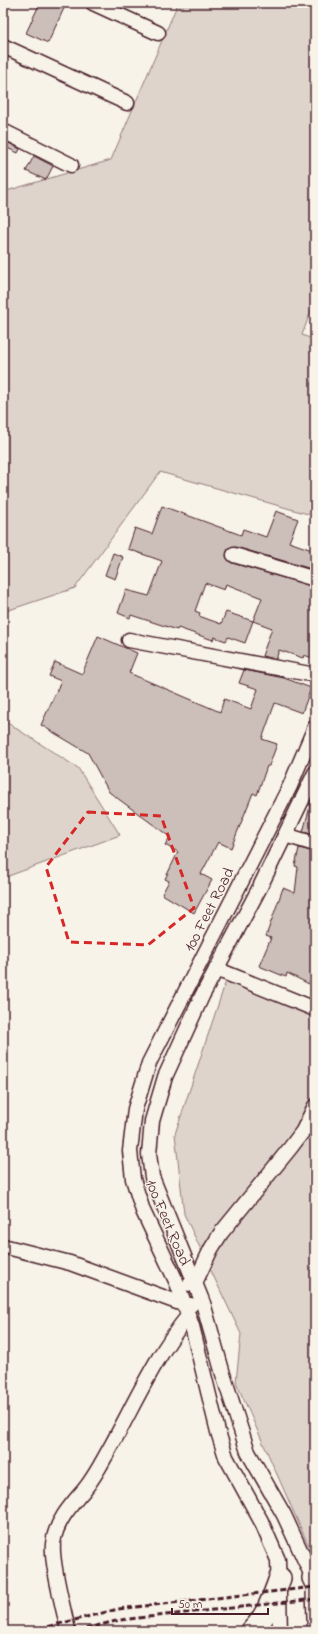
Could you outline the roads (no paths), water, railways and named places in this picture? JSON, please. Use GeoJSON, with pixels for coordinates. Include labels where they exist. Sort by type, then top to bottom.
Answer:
{"type":"FeatureCollection","features":[{"type":"Feature","properties":{"kind":"highway"},"geometry":{"type":"LineString","coordinates":[[252,1631],[259,1624],[270,1606],[280,1578]]}},
{"type":"Feature","properties":{"kind":"street"},"geometry":{"type":"LineString","coordinates":[[93,3],[158,33]]}},
{"type":"Feature","properties":{"kind":"street"},"geometry":{"type":"LineString","coordinates":[[3,46],[127,103]]}},
{"type":"Feature","properties":{"kind":"street"},"geometry":{"type":"LineString","coordinates":[[3,131],[71,165]]}},
{"type":"Feature","properties":{"kind":"street"},"geometry":{"type":"LineString","coordinates":[[234,554],[315,579]]}},
{"type":"Feature","properties":{"kind":"street"},"geometry":{"type":"LineString","coordinates":[[129,640],[315,675]]}},
{"type":"Feature","properties":{"kind":"street","name":"100 Feet Road"},"geometry":{"type":"LineString","coordinates":[[280,1631],[280,1578],[278,1560],[261,1521],[226,1457],[218,1432],[187,1310],[143,1211],[133,1179],[130,1151],[135,1109],[149,1063],[290,786],[315,727]]}},
{"type":"Feature","properties":{"kind":"street","name":"100 Feet Road"},"geometry":{"type":"LineString","coordinates":[[315,773],[216,969],[165,1077],[152,1121],[150,1148],[152,1177],[203,1303],[223,1374],[248,1452],[284,1515],[314,1580],[315,1631]]}},
{"type":"Feature","properties":{"kind":"street"},"geometry":{"type":"LineString","coordinates":[[285,835],[315,844]]}},
{"type":"Feature","properties":{"kind":"street"},"geometry":{"type":"LineString","coordinates":[[216,969],[315,1009]]}},
{"type":"Feature","properties":{"kind":"street"},"geometry":{"type":"LineString","coordinates":[[178,1287],[195,1283],[210,1249],[221,1233],[303,1131],[315,1106]]}},
{"type":"Feature","properties":{"kind":"street"},"geometry":{"type":"LineString","coordinates":[[3,1246],[70,1263],[187,1310]]}},
{"type":"Feature","properties":{"kind":"street"},"geometry":{"type":"LineString","coordinates":[[68,1631],[54,1558],[53,1545],[55,1534],[67,1510],[84,1489],[105,1458],[161,1353],[187,1310],[203,1303]]}},
{"type":"Feature","properties":{"kind":"railway"},"geometry":{"type":"LineString","coordinates":[[31,1631],[118,1609],[315,1587]]}},
{"type":"Feature","properties":{"kind":"railway"},"geometry":{"type":"LineString","coordinates":[[77,1631],[120,1620],[315,1599]]}}]}
